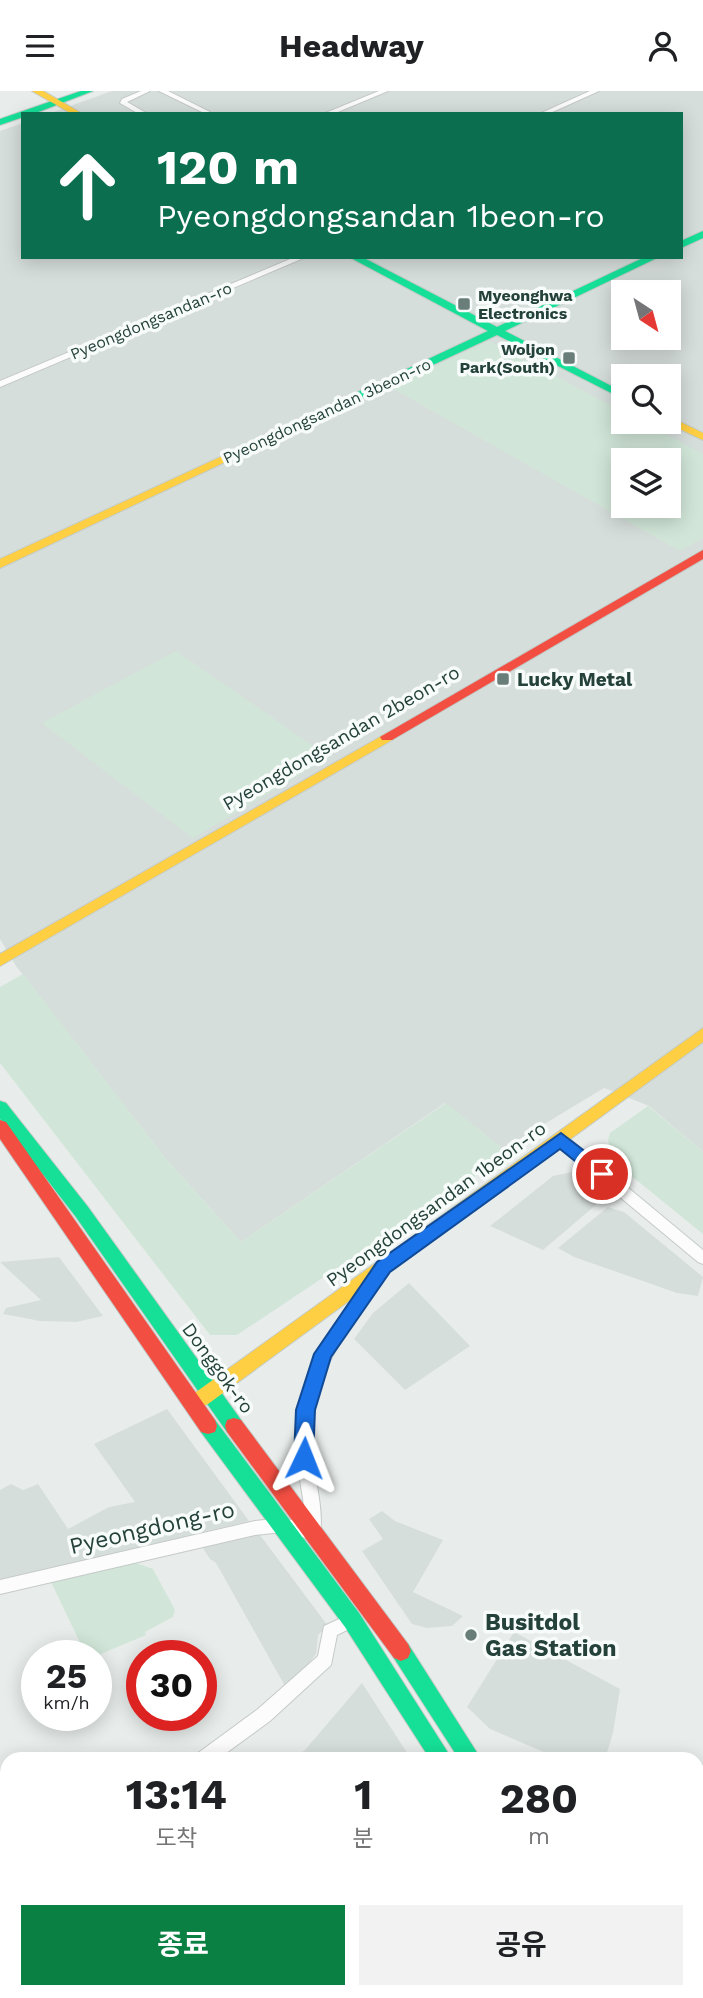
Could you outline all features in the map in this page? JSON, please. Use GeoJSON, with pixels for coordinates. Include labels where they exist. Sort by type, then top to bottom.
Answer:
{"type":"FeatureCollection","features":[{"type":"Feature","properties":{"kind":"street"},"geometry":{"type":"LineString","coordinates":[[36,91],[75,112]]}},
{"type":"Feature","properties":{"kind":"street"},"geometry":{"type":"LineString","coordinates":[[29,112],[89,91]]}},
{"type":"Feature","properties":{"kind":"street"},"geometry":{"type":"LineString","coordinates":[[141,112],[124,103],[124,100],[147,91]]}},
{"type":"Feature","properties":{"kind":"street"},"geometry":{"type":"LineString","coordinates":[[162,91],[207,112]]}},
{"type":"Feature","properties":{"kind":"street"},"geometry":{"type":"LineString","coordinates":[[368,91],[376,95]]}},
{"type":"Feature","properties":{"kind":"street"},"geometry":{"type":"LineString","coordinates":[[331,112],[385,91]]}},
{"type":"Feature","properties":{"kind":"street"},"geometry":{"type":"LineString","coordinates":[[547,112],[596,91]]}},
{"type":"Feature","properties":{"kind":"street"},"geometry":{"type":"LineString","coordinates":[[0,122],[21,115]]}},
{"type":"Feature","properties":{"kind":"street"},"geometry":{"type":"LineString","coordinates":[[683,243],[703,234]]}},
{"type":"Feature","properties":{"kind":"street","name":"Pyeongdongsandan-ro"},"geometry":{"type":"LineString","coordinates":[[0,384],[297,259]]}},
{"type":"Feature","properties":{"kind":"street"},"geometry":{"type":"LineString","coordinates":[[358,259],[611,390]]}},
{"type":"Feature","properties":{"kind":"street","name":"Pyeongdongsandan 3beon-ro"},"geometry":{"type":"LineString","coordinates":[[0,564],[650,259]]}},
{"type":"Feature","properties":{"kind":"street"},"geometry":{"type":"LineString","coordinates":[[681,426],[703,437]]}},
{"type":"Feature","properties":{"kind":"street","name":"Pyeongdongsandan 2beon-ro"},"geometry":{"type":"LineString","coordinates":[[0,961],[703,554]]}},
{"type":"Feature","properties":{"kind":"street","name":"Pyeongdongsandan 1beon-ro"},"geometry":{"type":"LineString","coordinates":[[192,1405],[561,1140],[703,1034]]}},
{"type":"Feature","properties":{"kind":"street","name":"Donggok-ro"},"geometry":{"type":"LineString","coordinates":[[0,1107],[35,1148],[209,1393],[357,1591],[466,1752]]}},
{"type":"Feature","properties":{"kind":"street"},"geometry":{"type":"LineString","coordinates":[[0,1126],[192,1405],[352,1620],[437,1752]]}},
{"type":"Feature","properties":{"kind":"street"},"geometry":{"type":"LineString","coordinates":[[561,1140],[703,1258]]}},
{"type":"Feature","properties":{"kind":"street"},"geometry":{"type":"LineString","coordinates":[[313,1533],[314,1507],[304,1458],[305,1410],[323,1354],[383,1267]]}},
{"type":"Feature","properties":{"kind":"street","name":"Pyeongdong-ro"},"geometry":{"type":"LineString","coordinates":[[0,1587],[214,1537],[283,1525],[313,1533]]}},
{"type":"Feature","properties":{"kind":"street"},"geometry":{"type":"LineString","coordinates":[[214,1752],[264,1715],[325,1660],[330,1631],[352,1620]]}},
{"type":"Feature","properties":{"kind":"shaded area"},"geometry":{"type":"Polygon","coordinates":[[[112,91],[703,91],[703,1152],[649,1106],[604,1088],[503,1149],[445,1103],[241,1242],[165,1158],[16,966],[0,939],[0,131],[21,124],[21,259],[683,259],[683,112],[54,112],[112,91]]]}},
{"type":"Feature","properties":{"kind":"shaded area"},"geometry":{"type":"Polygon","coordinates":[[[572,1172],[604,1198],[543,1250],[490,1226],[553,1176],[572,1172]]]}},
{"type":"Feature","properties":{"kind":"shaded area"},"geometry":{"type":"Polygon","coordinates":[[[608,1207],[624,1212],[703,1277],[698,1296],[677,1293],[574,1257],[558,1248],[608,1207]]]}},
{"type":"Feature","properties":{"kind":"shaded area"},"geometry":{"type":"Polygon","coordinates":[[[59,1257],[103,1316],[76,1322],[40,1321],[3,1314],[6,1308],[41,1300],[0,1262],[59,1257]]]}},
{"type":"Feature","properties":{"kind":"shaded area"},"geometry":{"type":"Polygon","coordinates":[[[409,1283],[470,1346],[405,1390],[354,1339],[373,1313],[409,1283]]]}},
{"type":"Feature","properties":{"kind":"shaded area"},"geometry":{"type":"Polygon","coordinates":[[[167,1409],[249,1521],[0,1581],[0,1490],[11,1484],[23,1490],[38,1484],[68,1529],[109,1507],[135,1502],[94,1444],[167,1409]]]}},
{"type":"Feature","properties":{"kind":"shaded area"},"geometry":{"type":"Polygon","coordinates":[[[382,1511],[395,1521],[443,1540],[413,1592],[463,1616],[452,1626],[427,1628],[412,1624],[362,1551],[383,1539],[369,1519],[382,1511]]]}},
{"type":"Feature","properties":{"kind":"shaded area"},"geometry":{"type":"Polygon","coordinates":[[[257,1531],[328,1626],[318,1635],[316,1654],[297,1678],[285,1686],[216,1563],[201,1545],[257,1531]]]}},
{"type":"Feature","properties":{"kind":"shaded area"},"geometry":{"type":"Polygon","coordinates":[[[514,1632],[620,1689],[607,1752],[544,1752],[490,1729],[467,1707],[514,1632]]]}},
{"type":"Feature","properties":{"kind":"shaded area"},"geometry":{"type":"Polygon","coordinates":[[[362,1683],[406,1752],[302,1752],[362,1683]]]}},
{"type":"Feature","properties":{"kind":"green space"},"geometry":{"type":"Polygon","coordinates":[[[489,341],[611,406],[611,434],[665,434],[703,454],[703,538],[680,551],[622,518],[681,518],[681,448],[611,448],[611,512],[390,387],[489,341]]]}},
{"type":"Feature","properties":{"kind":"green space"},"geometry":{"type":"Polygon","coordinates":[[[176,651],[329,757],[193,838],[42,723],[176,651]]]}},
{"type":"Feature","properties":{"kind":"green space"},"geometry":{"type":"Polygon","coordinates":[[[23,974],[165,1158],[241,1242],[446,1103],[503,1149],[501,1159],[237,1335],[210,1335],[0,1063],[0,987],[23,974]]]}},
{"type":"Feature","properties":{"kind":"green space"},"geometry":{"type":"Polygon","coordinates":[[[648,1106],[703,1152],[703,1234],[613,1161],[608,1140],[610,1133],[648,1106]]]}},
{"type":"Feature","properties":{"kind":"green space"},"geometry":{"type":"Polygon","coordinates":[[[130,1561],[153,1569],[175,1610],[173,1617],[145,1632],[146,1635],[126,1640],[126,1643],[112,1649],[112,1640],[79,1640],[51,1582],[130,1561]]]}},
{"type":"Feature","properties":{"kind":"traffic: fast"},"geometry":{"type":"LineString","coordinates":[[30,112],[89,91]]}},
{"type":"Feature","properties":{"kind":"traffic: fast"},"geometry":{"type":"LineString","coordinates":[[0,122],[21,115]]}},
{"type":"Feature","properties":{"kind":"traffic: fast"},"geometry":{"type":"LineString","coordinates":[[683,244],[703,234]]}},
{"type":"Feature","properties":{"kind":"traffic: fast"},"geometry":{"type":"LineString","coordinates":[[358,259],[611,390]]}},
{"type":"Feature","properties":{"kind":"traffic: fast"},"geometry":{"type":"LineString","coordinates":[[268,438],[650,259]]}},
{"type":"Feature","properties":{"kind":"traffic: fast"},"geometry":{"type":"LineString","coordinates":[[0,1107],[82,1212],[234,1426]]}},
{"type":"Feature","properties":{"kind":"traffic: fast"},"geometry":{"type":"LineString","coordinates":[[208,1426],[352,1620],[437,1752]]}},
{"type":"Feature","properties":{"kind":"traffic: fast"},"geometry":{"type":"LineString","coordinates":[[401,1651],[466,1752]]}},
{"type":"Feature","properties":{"kind":"traffic: slow"},"geometry":{"type":"LineString","coordinates":[[36,91],[75,112]]}},
{"type":"Feature","properties":{"kind":"traffic: slow"},"geometry":{"type":"LineString","coordinates":[[681,426],[703,437]]}},
{"type":"Feature","properties":{"kind":"traffic: slow"},"geometry":{"type":"LineString","coordinates":[[0,564],[268,438]]}},
{"type":"Feature","properties":{"kind":"traffic: slow"},"geometry":{"type":"LineString","coordinates":[[0,961],[387,737]]}},
{"type":"Feature","properties":{"kind":"traffic: slow"},"geometry":{"type":"LineString","coordinates":[[202,1398],[703,1034]]}},
{"type":"Feature","properties":{"kind":"traffic: jam"},"geometry":{"type":"LineString","coordinates":[[387,737],[703,554]]}},
{"type":"Feature","properties":{"kind":"traffic: jam"},"geometry":{"type":"LineString","coordinates":[[0,1126],[208,1426]]}},
{"type":"Feature","properties":{"kind":"traffic: jam"},"geometry":{"type":"LineString","coordinates":[[234,1426],[401,1651]]}},
{"type":"Feature","properties":{"kind":"place","name":"Myeonghwa Electronics"},"geometry":{"type":"Point","coordinates":[464,304]}},
{"type":"Feature","properties":{"kind":"place","name":"Woljon Park(South)"},"geometry":{"type":"Point","coordinates":[569,358]}},
{"type":"Feature","properties":{"kind":"place","name":"Lucky Metal"},"geometry":{"type":"Point","coordinates":[503,679]}},
{"type":"Feature","properties":{"kind":"place","name":"Busitdol Gas Station"},"geometry":{"type":"Point","coordinates":[471,1635]}},
{"type":"Feature","properties":{"kind":"route"},"geometry":{"type":"LineString","coordinates":[[304,1458],[305,1410],[323,1354],[383,1267],[561,1140],[602,1174]]}}]}
